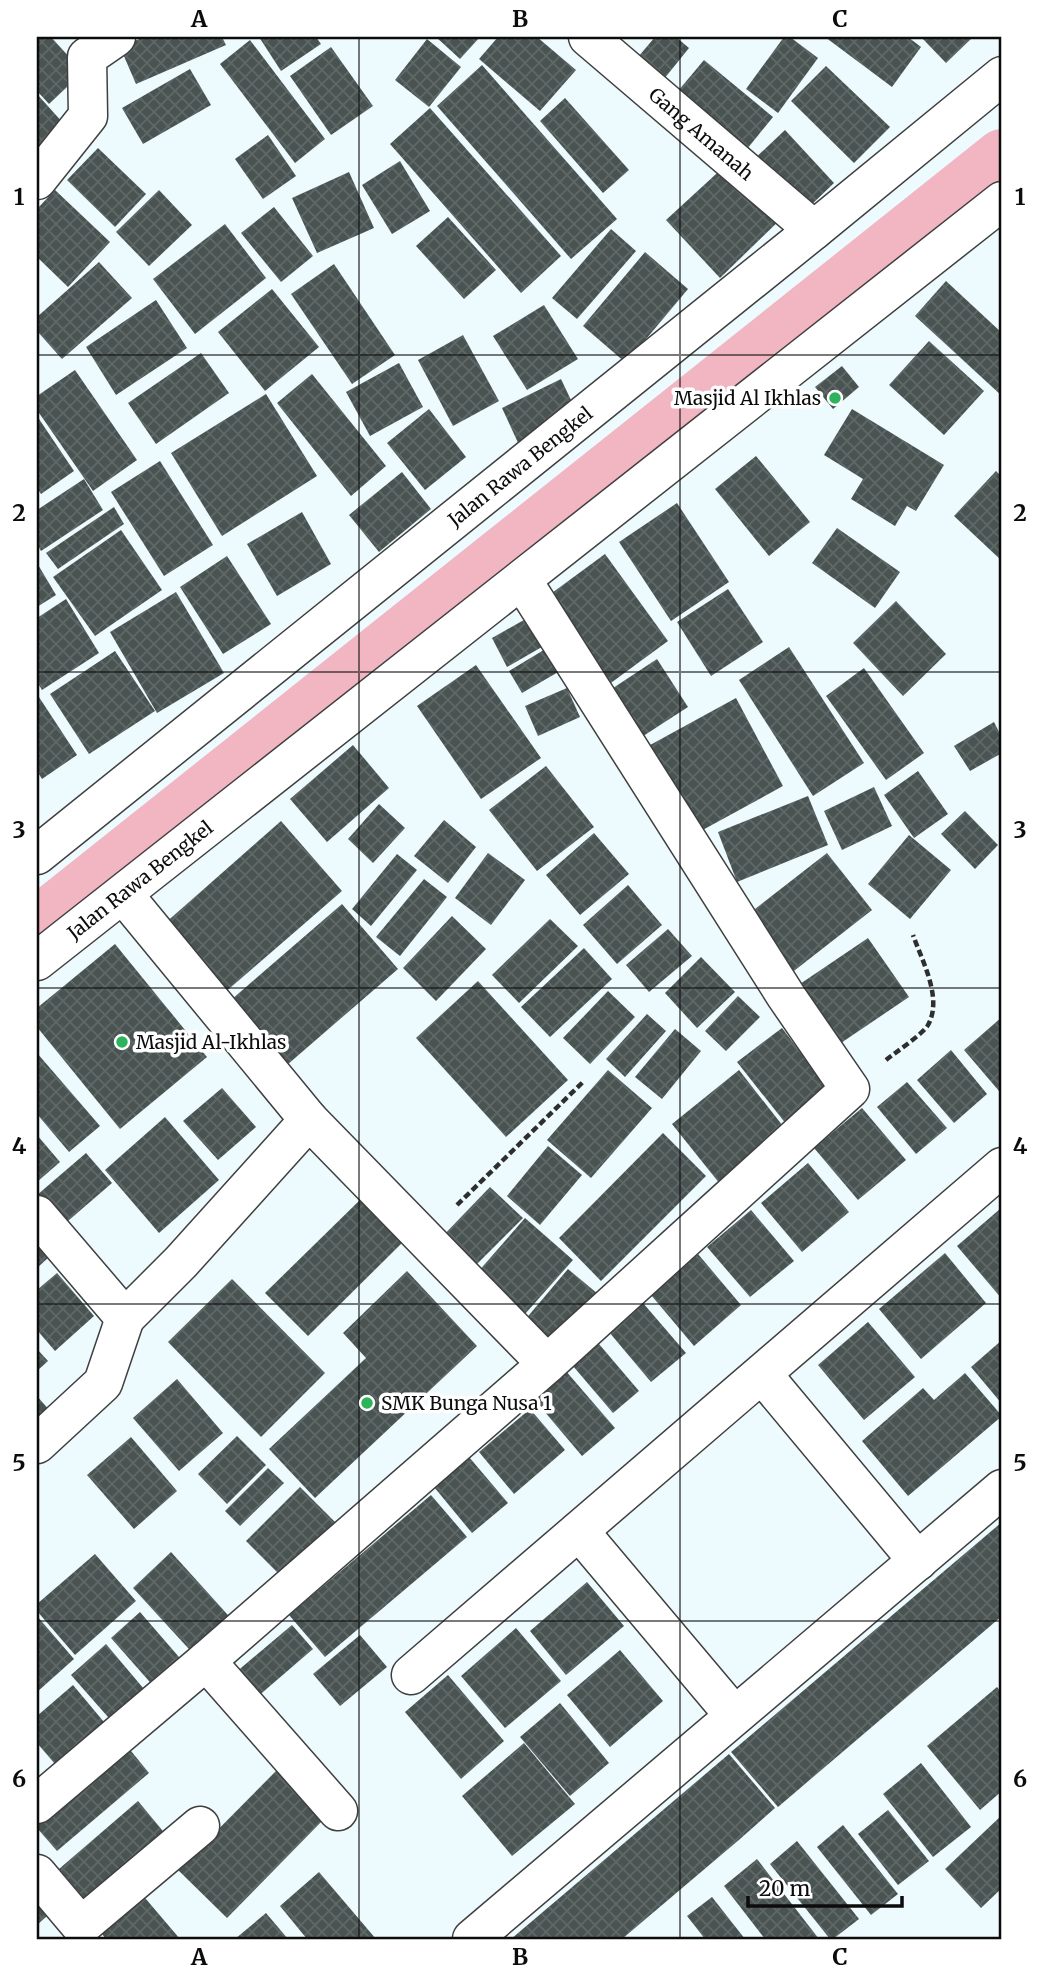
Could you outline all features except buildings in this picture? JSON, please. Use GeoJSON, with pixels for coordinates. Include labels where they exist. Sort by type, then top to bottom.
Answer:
{"type":"FeatureCollection","features":[{"type":"Feature","properties":{"kind":"street"},"geometry":{"type":"LineString","coordinates":[[37,180],[88,116],[87,57],[116,37]]}},
{"type":"Feature","properties":{"kind":"street","name":"Gang Amanah"},"geometry":{"type":"LineString","coordinates":[[588,37],[814,230]]}},
{"type":"Feature","properties":{"kind":"street","name":"Jalan Rawa Bengkel"},"geometry":{"type":"LineString","coordinates":[[37,855],[1002,76]]}},
{"type":"Feature","properties":{"kind":"street","name":"Jalan Rawa Bengkel"},"geometry":{"type":"LineString","coordinates":[[37,961],[1002,201]]}},
{"type":"Feature","properties":{"kind":"street"},"geometry":{"type":"LineString","coordinates":[[37,1804],[206,1661],[547,1364],[850,1089],[786,996],[522,580]]}},
{"type":"Feature","properties":{"kind":"street"},"geometry":{"type":"LineString","coordinates":[[123,894],[309,1120],[547,1364]]}},
{"type":"Feature","properties":{"kind":"street"},"geometry":{"type":"LineString","coordinates":[[37,1444],[103,1382],[125,1318],[181,1262],[309,1120]]}},
{"type":"Feature","properties":{"kind":"street"},"geometry":{"type":"LineString","coordinates":[[411,1675],[1002,1167]]}},
{"type":"Feature","properties":{"kind":"street"},"geometry":{"type":"LineString","coordinates":[[37,1215],[125,1318]]}},
{"type":"Feature","properties":{"kind":"street"},"geometry":{"type":"LineString","coordinates":[[762,1374],[918,1561]]}},
{"type":"Feature","properties":{"kind":"street"},"geometry":{"type":"LineString","coordinates":[[472,1939],[1002,1489]]}},
{"type":"Feature","properties":{"kind":"street"},"geometry":{"type":"LineString","coordinates":[[579,1531],[734,1716]]}},
{"type":"Feature","properties":{"kind":"street"},"geometry":{"type":"LineString","coordinates":[[206,1661],[338,1811]]}},
{"type":"Feature","properties":{"kind":"street"},"geometry":{"type":"LineString","coordinates":[[37,1874],[76,1933],[200,1826]]}},
{"type":"Feature","properties":{"kind":"path"},"geometry":{"type":"LineString","coordinates":[[850,1089],[928,1027],[933,1011],[932,986],[913,935]]}},
{"type":"Feature","properties":{"kind":"path"},"geometry":{"type":"LineString","coordinates":[[424,1238],[584,1081]]}},
{"type":"Feature","properties":{"kind":"waterway"},"geometry":{"type":"LineString","coordinates":[[37,924],[1002,156]]}},
{"type":"Feature","properties":{"kind":"place","name":"Masjid Al Ikhlas"},"geometry":{"type":"Point","coordinates":[835,398]}},
{"type":"Feature","properties":{"kind":"place","name":"Masjid Al-Ikhlas"},"geometry":{"type":"Point","coordinates":[122,1042]}},
{"type":"Feature","properties":{"kind":"place","name":"SMK Bunga Nusa 1"},"geometry":{"type":"Point","coordinates":[367,1403]}}]}
